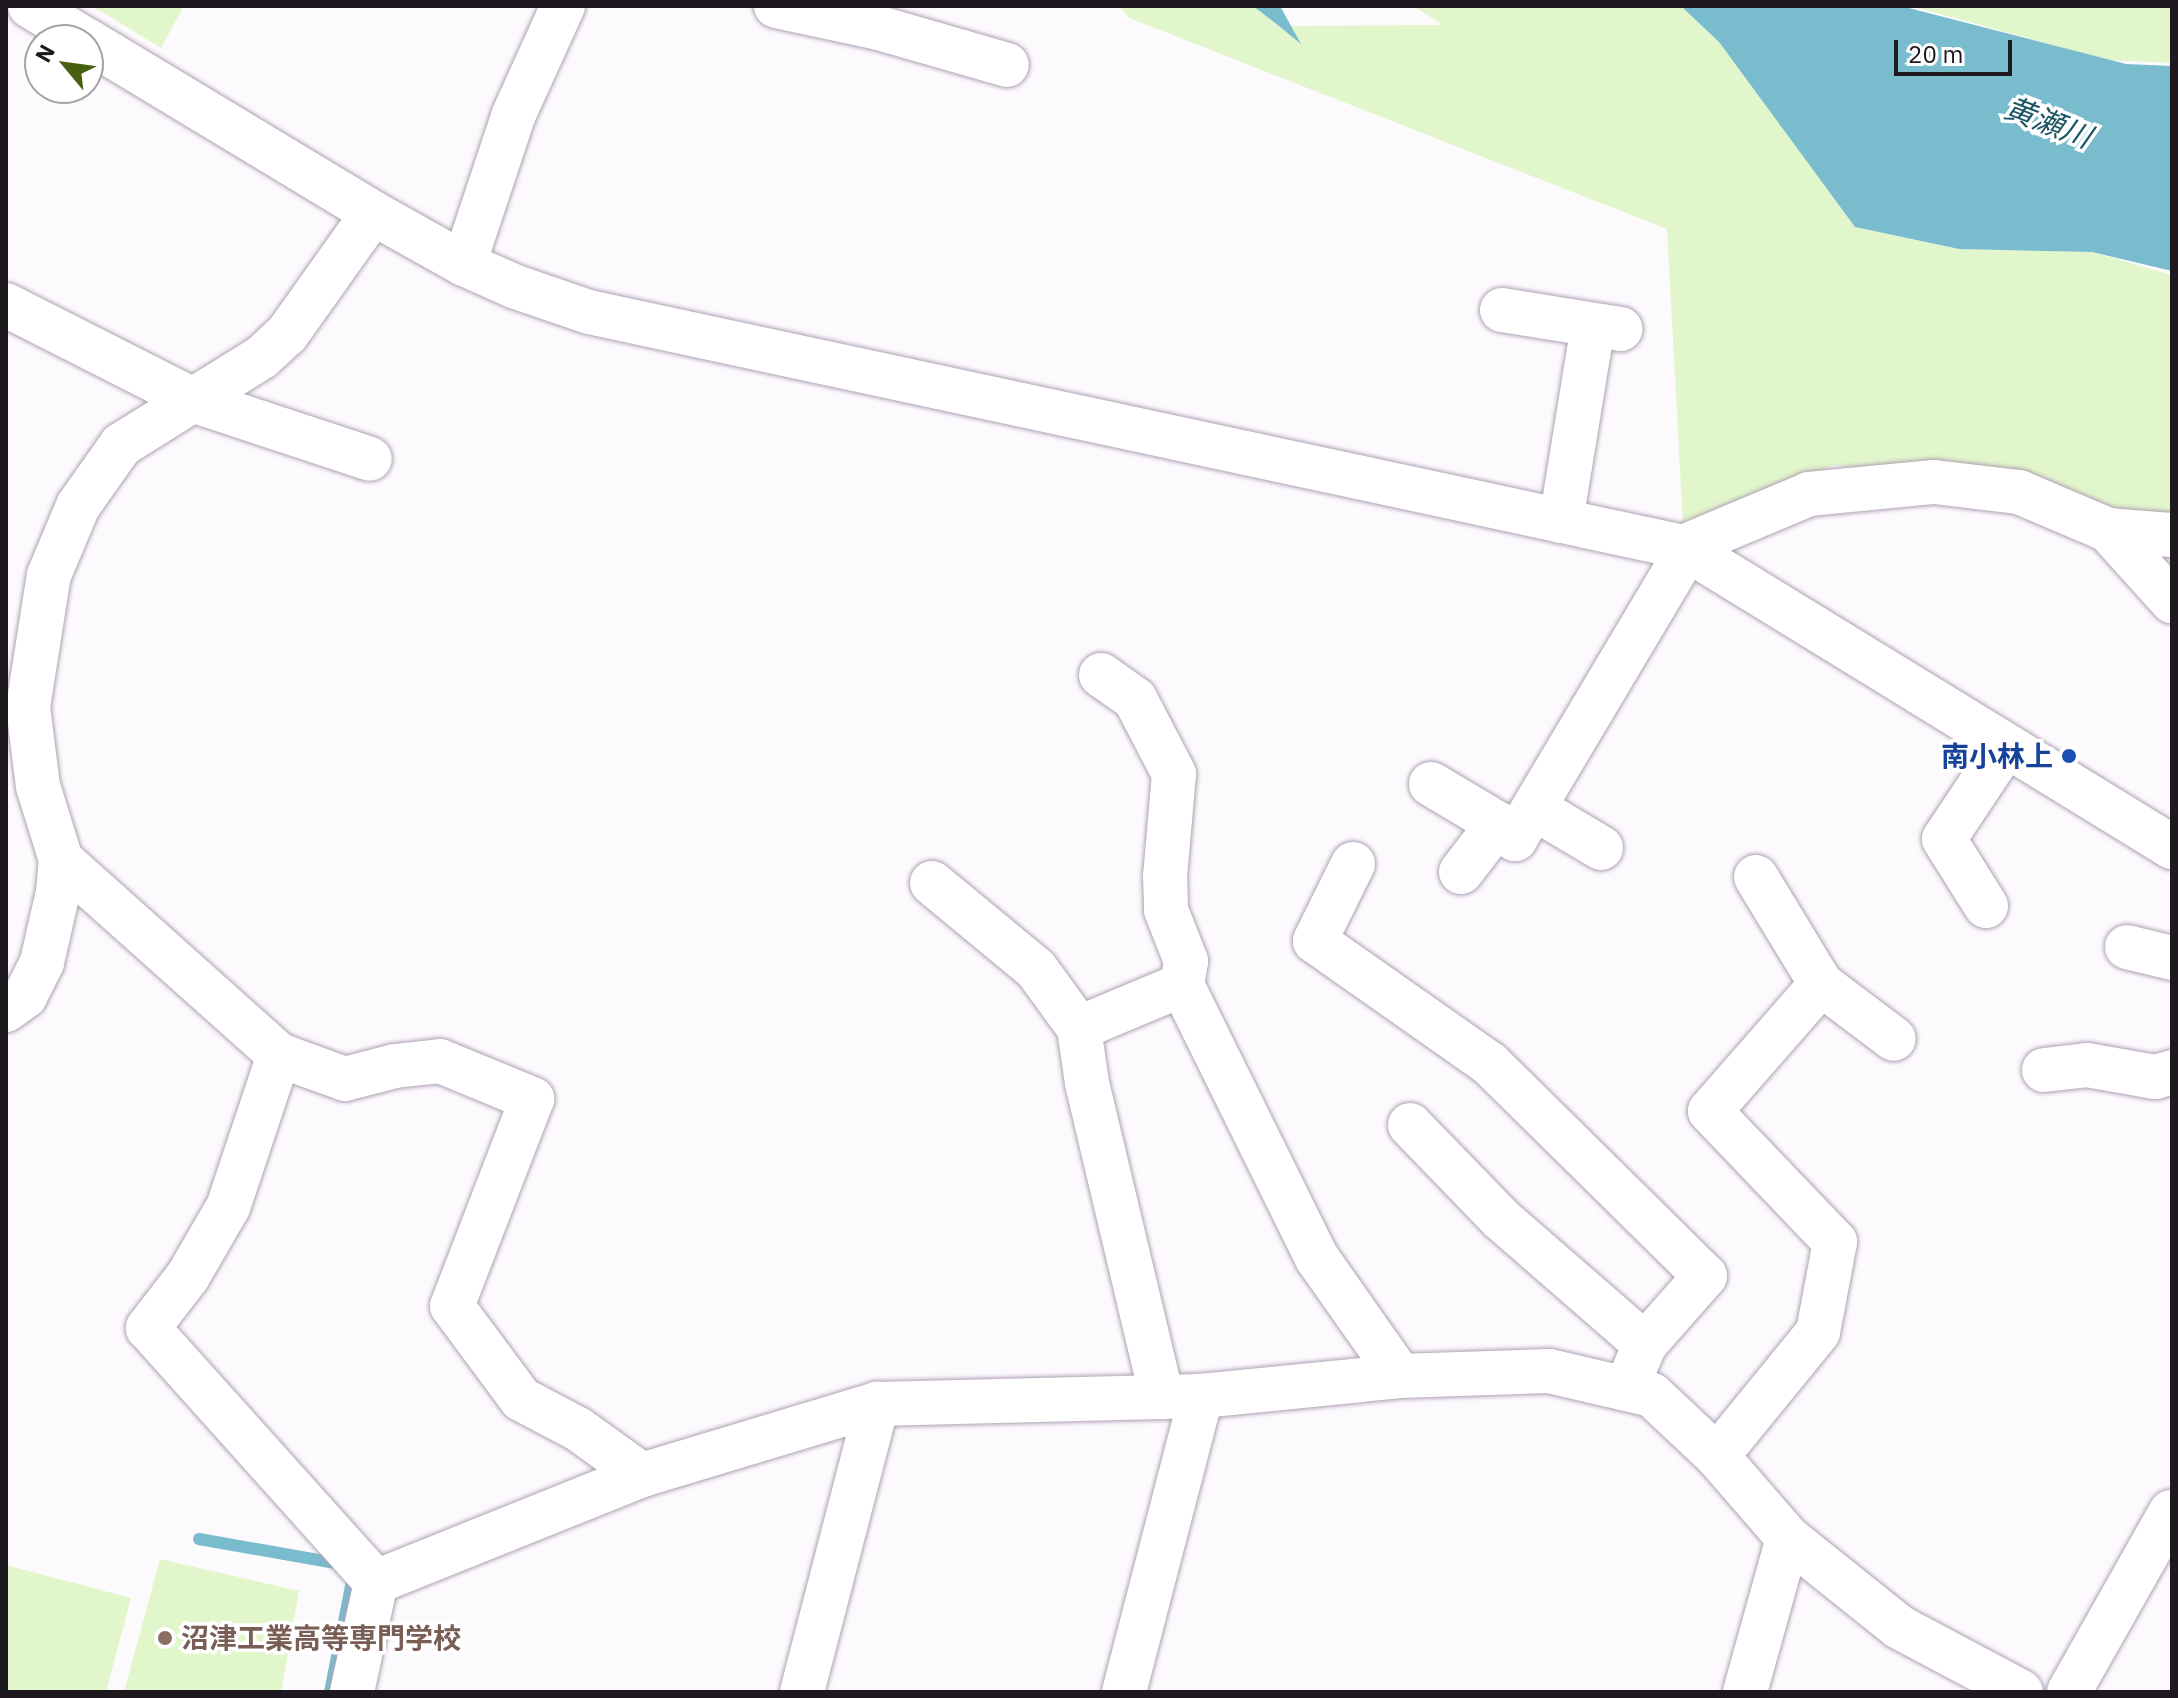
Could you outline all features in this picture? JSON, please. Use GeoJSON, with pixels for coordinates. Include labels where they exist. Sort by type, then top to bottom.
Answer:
{"type":"FeatureCollection","features":[{"type":"Feature","properties":{"kind":"street"},"geometry":{"type":"LineString","coordinates":[[30,6],[60,24]]}},
{"type":"Feature","properties":{"kind":"street"},"geometry":{"type":"LineString","coordinates":[[464,264],[514,114],[563,6]]}},
{"type":"Feature","properties":{"kind":"street"},"geometry":{"type":"LineString","coordinates":[[776,6],[879,17],[1007,65]]}},
{"type":"Feature","properties":{"kind":"street"},"geometry":{"type":"LineString","coordinates":[[104,50],[373,213],[464,264],[516,287],[589,312],[1685,548],[2172,847]]}},
{"type":"Feature","properties":{"kind":"street"},"geometry":{"type":"LineString","coordinates":[[6,1010],[25,996],[42,962],[58,892],[61,860],[38,786],[28,707],[49,575],[78,506],[121,445],[262,357],[287,334],[373,213]]}},
{"type":"Feature","properties":{"kind":"street"},"geometry":{"type":"LineString","coordinates":[[6,305],[195,401],[370,459]]}},
{"type":"Feature","properties":{"kind":"street"},"geometry":{"type":"LineString","coordinates":[[1502,310],[1607,327],[1561,521]]}},
{"type":"Feature","properties":{"kind":"street"},"geometry":{"type":"LineString","coordinates":[[1461,872],[1516,816],[1685,548],[1809,494],[1934,482],[2019,492],[2108,530],[2172,535]]}},
{"type":"Feature","properties":{"kind":"street"},"geometry":{"type":"LineString","coordinates":[[2108,530],[2172,601]]}},
{"type":"Feature","properties":{"kind":"street"},"geometry":{"type":"LineString","coordinates":[[1101,675],[1135,699],[1174,774],[1165,876],[1166,910],[1186,961],[1182,985],[1317,1258],[1400,1376]]}},
{"type":"Feature","properties":{"kind":"street"},"geometry":{"type":"LineString","coordinates":[[1986,906],[1944,839],[2006,746]]}},
{"type":"Feature","properties":{"kind":"street"},"geometry":{"type":"LineString","coordinates":[[1431,784],[1601,848]]}},
{"type":"Feature","properties":{"kind":"street"},"geometry":{"type":"LineString","coordinates":[[61,860],[279,1055],[345,1079],[395,1066],[440,1061],[532,1099],[452,1306],[521,1399],[578,1429],[642,1475]]}},
{"type":"Feature","properties":{"kind":"street"},"geometry":{"type":"LineString","coordinates":[[1353,864],[1315,941],[1490,1064],[1705,1276],[1645,1344],[1626,1389]]}},
{"type":"Feature","properties":{"kind":"street"},"geometry":{"type":"LineString","coordinates":[[1756,877],[1821,984],[1894,1039]]}},
{"type":"Feature","properties":{"kind":"street"},"geometry":{"type":"LineString","coordinates":[[932,883],[1036,969],[1079,1028],[1087,1083],[1181,1397],[1124,1692]]}},
{"type":"Feature","properties":{"kind":"street"},"geometry":{"type":"LineString","coordinates":[[2127,947],[2172,958]]}},
{"type":"Feature","properties":{"kind":"street"},"geometry":{"type":"LineString","coordinates":[[1717,1456],[1818,1332],[1835,1242],[1710,1111],[1821,984]]}},
{"type":"Feature","properties":{"kind":"street"},"geometry":{"type":"LineString","coordinates":[[1079,1028],[1182,985]]}},
{"type":"Feature","properties":{"kind":"street"},"geometry":{"type":"LineString","coordinates":[[279,1055],[228,1207],[188,1276],[148,1328],[376,1582]]}},
{"type":"Feature","properties":{"kind":"street"},"geometry":{"type":"LineString","coordinates":[[2044,1070],[2087,1065],[2155,1077],[2172,1072]]}},
{"type":"Feature","properties":{"kind":"street"},"geometry":{"type":"LineString","coordinates":[[1410,1125],[1501,1219],[1645,1344]]}},
{"type":"Feature","properties":{"kind":"street"},"geometry":{"type":"LineString","coordinates":[[376,1582],[642,1475],[877,1404],[1181,1397],[1400,1376],[1549,1371],[1652,1395],[1717,1456],[1788,1538],[1899,1627],[2006,1688]]}},
{"type":"Feature","properties":{"kind":"street"},"geometry":{"type":"LineString","coordinates":[[802,1692],[877,1404]]}},
{"type":"Feature","properties":{"kind":"street"},"geometry":{"type":"LineString","coordinates":[[2069,1692],[2171,1512]]}},
{"type":"Feature","properties":{"kind":"street"},"geometry":{"type":"LineString","coordinates":[[1745,1692],[1788,1538]]}},
{"type":"Feature","properties":{"kind":"street"},"geometry":{"type":"LineString","coordinates":[[352,1692],[376,1582]]}},
{"type":"Feature","properties":{"kind":"green space"},"geometry":{"type":"Polygon","coordinates":[[[92,6],[184,6],[161,48],[92,6]]]}},
{"type":"Feature","properties":{"kind":"green space"},"geometry":{"type":"Polygon","coordinates":[[[1119,6],[1262,6],[1279,26],[1443,25],[1413,6],[1684,6],[1719,42],[1855,227],[1959,249],[2092,252],[2172,275],[2172,519],[2132,522],[1834,465],[1683,525],[1667,229],[1129,18],[1119,6]]]}},
{"type":"Feature","properties":{"kind":"green space"},"geometry":{"type":"Polygon","coordinates":[[[1911,6],[2172,6],[2172,63],[2108,60],[1911,6]]]}},
{"type":"Feature","properties":{"kind":"green space"},"geometry":{"type":"Polygon","coordinates":[[[160,1559],[299,1591],[281,1692],[124,1692],[160,1559]]]}},
{"type":"Feature","properties":{"kind":"green space"},"geometry":{"type":"Polygon","coordinates":[[[6,1565],[131,1598],[106,1692],[6,1692],[6,1565]]]}},
{"type":"Feature","properties":{"kind":"water"},"geometry":{"type":"Polygon","coordinates":[[[1253,6],[1280,6],[1301,44],[1279,26],[1253,6]]]}},
{"type":"Feature","properties":{"kind":"water","name":"黄瀬川"},"geometry":{"type":"Polygon","coordinates":[[[1681,6],[1901,6],[2126,64],[2172,66],[2172,271],[2092,252],[1959,249],[1855,227],[1719,42],[1681,6]]]}},
{"type":"Feature","properties":{"kind":"waterway"},"geometry":{"type":"LineString","coordinates":[[199,1539],[341,1564]]}},
{"type":"Feature","properties":{"kind":"waterway"},"geometry":{"type":"LineString","coordinates":[[330,1692],[354,1571]]}},
{"type":"Feature","properties":{"kind":"place","name":"南小林上"},"geometry":{"type":"Point","coordinates":[2069,756]}},
{"type":"Feature","properties":{"kind":"place","name":"沼津工業高等専門学校"},"geometry":{"type":"Point","coordinates":[165,1638]}}]}
